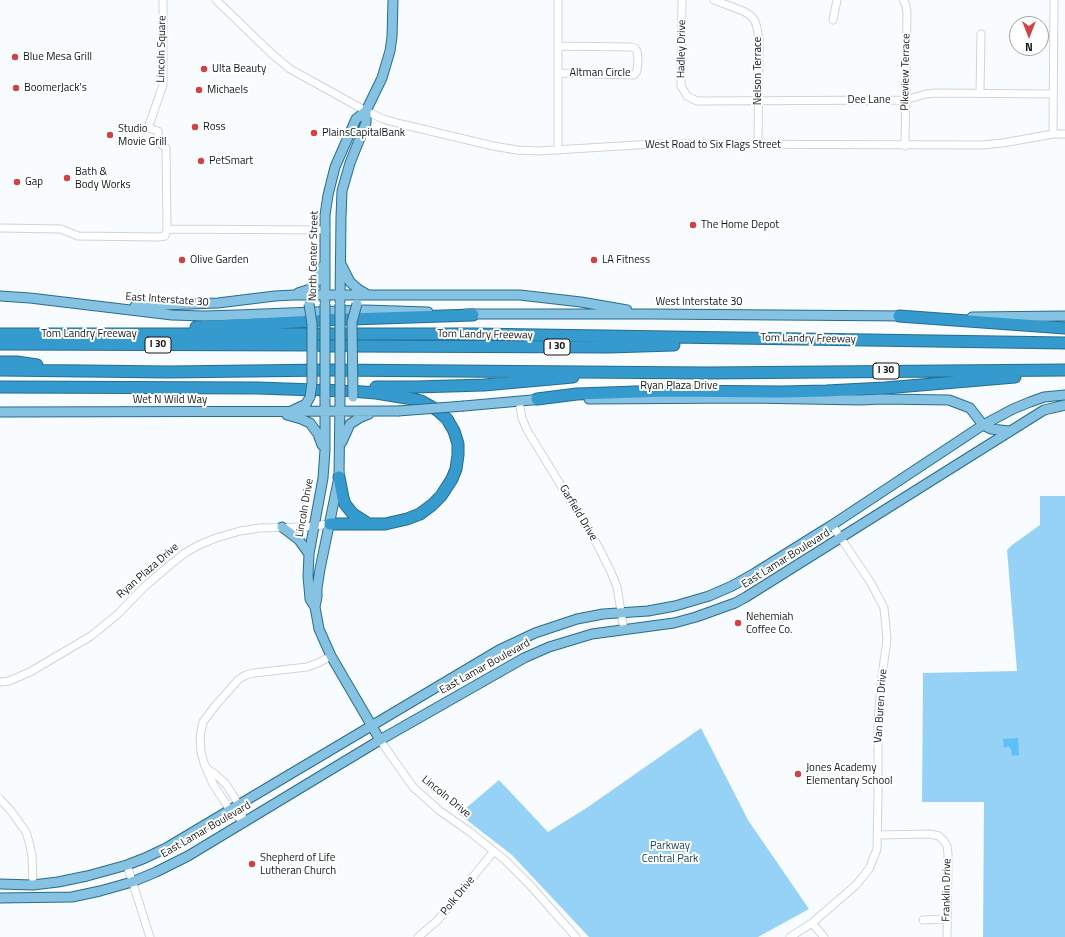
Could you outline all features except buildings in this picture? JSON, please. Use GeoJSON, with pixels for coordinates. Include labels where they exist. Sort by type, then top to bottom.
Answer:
{"type":"FeatureCollection","features":[{"type":"Feature","properties":{"kind":"highway"},"geometry":{"type":"LineString","coordinates":[[53,334],[318,320],[473,315]]}},
{"type":"Feature","properties":{"kind":"highway"},"geometry":{"type":"LineString","coordinates":[[899,316],[1065,328]]}},
{"type":"Feature","properties":{"kind":"highway","name":"Tom Landry Freeway"},"geometry":{"type":"LineString","coordinates":[[0,334],[473,334],[1065,344]]}},
{"type":"Feature","properties":{"kind":"highway","name":"I 30"},"geometry":{"type":"LineString","coordinates":[[0,344],[609,347],[733,344],[764,339]]}},
{"type":"Feature","properties":{"kind":"highway"},"geometry":{"type":"LineString","coordinates":[[0,362],[17,362],[51,367],[64,371]]}},
{"type":"Feature","properties":{"kind":"highway","name":"I 30"},"geometry":{"type":"LineString","coordinates":[[0,370],[169,372],[328,370],[706,373],[1065,371]]}},
{"type":"Feature","properties":{"kind":"highway"},"geometry":{"type":"LineString","coordinates":[[537,399],[576,394],[658,391],[782,392],[885,388],[1065,371]]}},
{"type":"Feature","properties":{"kind":"highway"},"geometry":{"type":"LineString","coordinates":[[347,392],[416,387],[484,385],[627,372]]}},
{"type":"Feature","properties":{"kind":"highway"},"geometry":{"type":"LineString","coordinates":[[0,387],[258,388],[347,392],[402,396],[425,403],[437,410],[447,419],[454,431],[458,444],[456,469],[452,479],[441,496],[432,505],[420,514],[394,523],[330,524]]}},
{"type":"Feature","properties":{"kind":"highway"},"geometry":{"type":"LineString","coordinates":[[339,477],[345,504],[352,514],[370,524]]}},
{"type":"Feature","properties":{"kind":"main road","name":"North Center Street"},"geometry":{"type":"LineString","coordinates":[[324,411],[318,391],[325,300],[328,195],[336,167],[356,119],[366,111],[382,78],[390,51],[392,37],[393,0]]}},
{"type":"Feature","properties":{"kind":"main road","name":"North Center Street"},"geometry":{"type":"LineString","coordinates":[[340,412],[347,392],[338,303],[342,191],[350,163],[366,123],[366,111]]}},
{"type":"Feature","properties":{"kind":"main road"},"geometry":{"type":"LineString","coordinates":[[296,295],[310,289],[314,285],[320,277],[326,257]]}},
{"type":"Feature","properties":{"kind":"main road"},"geometry":{"type":"LineString","coordinates":[[340,263],[350,282],[370,296]]}},
{"type":"Feature","properties":{"kind":"main road"},"geometry":{"type":"LineString","coordinates":[[0,290],[10,296]]}},
{"type":"Feature","properties":{"kind":"main road"},"geometry":{"type":"LineString","coordinates":[[290,412],[306,404],[318,391],[312,384],[312,324],[309,304],[296,295]]}},
{"type":"Feature","properties":{"kind":"main road"},"geometry":{"type":"LineString","coordinates":[[100,306],[186,305],[296,295],[338,303],[370,296],[520,295],[581,302],[650,314]]}},
{"type":"Feature","properties":{"kind":"main road","name":"East Interstate 30"},"geometry":{"type":"LineString","coordinates":[[0,296],[204,316],[338,303]]}},
{"type":"Feature","properties":{"kind":"main road"},"geometry":{"type":"LineString","coordinates":[[0,300],[10,296]]}},
{"type":"Feature","properties":{"kind":"main road"},"geometry":{"type":"LineString","coordinates":[[370,296],[362,299],[357,304],[352,322],[347,392],[358,406],[374,412]]}},
{"type":"Feature","properties":{"kind":"main road","name":"West Interstate 30"},"geometry":{"type":"LineString","coordinates":[[338,303],[365,310],[473,315],[650,314],[1065,316]]}},
{"type":"Feature","properties":{"kind":"main road","name":"East Lamar Boulevard"},"geometry":{"type":"LineString","coordinates":[[0,884],[58,882],[87,876],[127,865],[166,848],[499,650],[553,626],[576,619],[621,612],[663,608],[709,596],[732,586],[832,525],[983,425],[1030,402],[1044,397],[1065,395]]}},
{"type":"Feature","properties":{"kind":"main road","name":"Ryan Plaza Drive"},"geometry":{"type":"LineString","coordinates":[[340,412],[398,411],[537,399],[750,398],[949,400],[970,408],[983,425]]}},
{"type":"Feature","properties":{"kind":"main road","name":"East Lamar Boulevard"},"geometry":{"type":"LineString","coordinates":[[0,898],[72,897],[132,882],[188,856],[380,740],[524,658],[549,647],[592,634],[674,623],[735,603],[841,539],[1008,431],[1044,410],[1065,405]]}},
{"type":"Feature","properties":{"kind":"main road"},"geometry":{"type":"LineString","coordinates":[[0,408],[16,412]]}},
{"type":"Feature","properties":{"kind":"main road","name":"Lincoln Drive"},"geometry":{"type":"LineString","coordinates":[[315,607],[310,599],[309,554],[322,485],[325,450],[324,411]]}},
{"type":"Feature","properties":{"kind":"main road","name":"Wet N Wild Way"},"geometry":{"type":"LineString","coordinates":[[0,412],[340,412]]}},
{"type":"Feature","properties":{"kind":"main road"},"geometry":{"type":"LineString","coordinates":[[274,412],[301,418],[310,423],[318,434],[325,450]]}},
{"type":"Feature","properties":{"kind":"main road","name":"Lincoln Drive"},"geometry":{"type":"LineString","coordinates":[[340,412],[339,477],[318,580],[315,607],[319,629],[331,656],[380,740]]}},
{"type":"Feature","properties":{"kind":"main road"},"geometry":{"type":"LineString","coordinates":[[340,449],[346,430],[350,424],[361,417],[374,412]]}},
{"type":"Feature","properties":{"kind":"main road"},"geometry":{"type":"LineString","coordinates":[[983,425],[1008,431]]}},
{"type":"Feature","properties":{"kind":"main road"},"geometry":{"type":"LineString","coordinates":[[282,527],[299,540],[309,554]]}},
{"type":"Feature","properties":{"kind":"street","name":"Lincoln Square"},"geometry":{"type":"LineString","coordinates":[[163,0],[162,85],[148,128],[158,131],[159,142],[166,148],[167,229]]}},
{"type":"Feature","properties":{"kind":"street","name":"West Road to Six Flags Street"},"geometry":{"type":"LineString","coordinates":[[216,0],[271,53],[290,69],[366,111],[383,119],[401,124],[493,146],[517,150],[558,150],[654,144],[904,146],[982,145],[1003,143],[1052,134],[1065,134]]}},
{"type":"Feature","properties":{"kind":"street"},"geometry":{"type":"LineString","coordinates":[[558,0],[558,150]]}},
{"type":"Feature","properties":{"kind":"street","name":"Hadley Drive"},"geometry":{"type":"LineString","coordinates":[[682,0],[681,86],[687,96]]}},
{"type":"Feature","properties":{"kind":"street","name":"Nelson Terrace"},"geometry":{"type":"LineString","coordinates":[[714,0],[743,11],[750,15],[755,22],[759,38],[758,145]]}},
{"type":"Feature","properties":{"kind":"street"},"geometry":{"type":"LineString","coordinates":[[833,20],[838,0]]}},
{"type":"Feature","properties":{"kind":"street","name":"Pikeview Terrace"},"geometry":{"type":"LineString","coordinates":[[903,0],[906,5],[907,12],[904,146]]}},
{"type":"Feature","properties":{"kind":"street"},"geometry":{"type":"LineString","coordinates":[[1052,134],[1054,0]]}},
{"type":"Feature","properties":{"kind":"street"},"geometry":{"type":"LineString","coordinates":[[980,93],[981,34]]}},
{"type":"Feature","properties":{"kind":"street","name":"Altman Circle"},"geometry":{"type":"LineString","coordinates":[[558,46],[631,47],[635,48],[637,51],[638,59],[637,71],[634,75],[558,73]]}},
{"type":"Feature","properties":{"kind":"street","name":"Dee Lane"},"geometry":{"type":"LineString","coordinates":[[687,96],[697,101],[758,101],[905,100],[926,94],[936,93],[1052,94]]}},
{"type":"Feature","properties":{"kind":"street"},"geometry":{"type":"LineString","coordinates":[[0,228],[61,229],[78,236],[159,237],[165,236],[167,229],[326,230]]}},
{"type":"Feature","properties":{"kind":"street","name":"Garfield Drive"},"geometry":{"type":"LineString","coordinates":[[518,400],[522,418],[527,430],[591,534],[610,569],[617,587],[624,630]]}},
{"type":"Feature","properties":{"kind":"street","name":"Ryan Plaza Drive"},"geometry":{"type":"LineString","coordinates":[[0,682],[9,681],[30,672],[91,636],[118,614],[144,587],[171,564],[185,553],[199,545],[240,531],[260,528],[330,524]]}},
{"type":"Feature","properties":{"kind":"street","name":"Van Buren Drive"},"geometry":{"type":"LineString","coordinates":[[790,937],[812,923],[856,885],[869,869],[877,849],[878,722],[881,683],[887,639],[884,608],[870,583],[832,525]]}},
{"type":"Feature","properties":{"kind":"street"},"geometry":{"type":"LineString","coordinates":[[244,822],[230,810],[213,784],[206,768],[201,752],[200,737],[203,722],[214,706],[239,679],[254,673],[307,667],[331,656]]}},
{"type":"Feature","properties":{"kind":"street","name":"Lincoln Drive"},"geometry":{"type":"LineString","coordinates":[[380,740],[403,774],[418,792],[440,811],[494,851],[529,884],[576,937]]}},
{"type":"Feature","properties":{"kind":"street"},"geometry":{"type":"LineString","coordinates":[[206,768],[226,784],[239,805],[244,822]]}},
{"type":"Feature","properties":{"kind":"street"},"geometry":{"type":"LineString","coordinates":[[0,798],[26,832],[30,842],[33,884]]}},
{"type":"Feature","properties":{"kind":"street","name":"Franklin Drive"},"geometry":{"type":"LineString","coordinates":[[878,835],[930,834],[939,836],[944,841],[947,846],[948,854],[947,937]]}},
{"type":"Feature","properties":{"kind":"street","name":"Polk Drive"},"geometry":{"type":"LineString","coordinates":[[418,937],[437,921],[494,851]]}},
{"type":"Feature","properties":{"kind":"street"},"geometry":{"type":"LineString","coordinates":[[127,865],[150,937]]}},
{"type":"Feature","properties":{"kind":"street"},"geometry":{"type":"LineString","coordinates":[[923,920],[947,919]]}},
{"type":"Feature","properties":{"kind":"street"},"geometry":{"type":"LineString","coordinates":[[812,923],[824,937]]}},
{"type":"Feature","properties":{"kind":"green space"},"geometry":{"type":"Polygon","coordinates":[[[1040,496],[1065,496],[1065,937],[983,937],[984,802],[922,802],[923,673],[1017,671],[1007,550],[1040,525],[1040,496]]]}},
{"type":"Feature","properties":{"kind":"green space","name":"Parkway Central Park"},"geometry":{"type":"Polygon","coordinates":[[[701,728],[748,820],[809,909],[758,937],[589,937],[512,855],[459,814],[499,780],[548,832],[588,807],[701,728]]]}},
{"type":"Feature","properties":{"kind":"shaded area"},"geometry":{"type":"Polygon","coordinates":[[[1018,738],[1019,755],[1012,756],[1011,749],[1008,746],[1005,748],[1004,747],[1003,739],[1018,738]]]}},
{"type":"Feature","properties":{"kind":"place","name":"Blue Mesa Grill"},"geometry":{"type":"Point","coordinates":[15,57]}},
{"type":"Feature","properties":{"kind":"place","name":"Ulta Beauty"},"geometry":{"type":"Point","coordinates":[204,69]}},
{"type":"Feature","properties":{"kind":"place","name":"BoomerJack's"},"geometry":{"type":"Point","coordinates":[16,88]}},
{"type":"Feature","properties":{"kind":"place","name":"Michaels"},"geometry":{"type":"Point","coordinates":[199,90]}},
{"type":"Feature","properties":{"kind":"place","name":"Ross"},"geometry":{"type":"Point","coordinates":[195,127]}},
{"type":"Feature","properties":{"kind":"place","name":"PlainsCapitalBank"},"geometry":{"type":"Point","coordinates":[314,133]}},
{"type":"Feature","properties":{"kind":"place","name":"Studio Movie Grill"},"geometry":{"type":"Point","coordinates":[110,135]}},
{"type":"Feature","properties":{"kind":"place","name":"PetSmart"},"geometry":{"type":"Point","coordinates":[201,161]}},
{"type":"Feature","properties":{"kind":"place","name":"Bath & Body Works"},"geometry":{"type":"Point","coordinates":[67,178]}},
{"type":"Feature","properties":{"kind":"place","name":"Gap"},"geometry":{"type":"Point","coordinates":[17,182]}},
{"type":"Feature","properties":{"kind":"place","name":"The Home Depot"},"geometry":{"type":"Point","coordinates":[693,225]}},
{"type":"Feature","properties":{"kind":"place","name":"Olive Garden"},"geometry":{"type":"Point","coordinates":[182,260]}},
{"type":"Feature","properties":{"kind":"place","name":"LA Fitness"},"geometry":{"type":"Point","coordinates":[594,260]}},
{"type":"Feature","properties":{"kind":"place","name":"Nehemiah Coffee Co."},"geometry":{"type":"Point","coordinates":[738,623]}},
{"type":"Feature","properties":{"kind":"place","name":"Jones Academy Elementary School"},"geometry":{"type":"Point","coordinates":[798,774]}},
{"type":"Feature","properties":{"kind":"place","name":"Shepherd of Life Lutheran Church"},"geometry":{"type":"Point","coordinates":[252,864]}}]}
